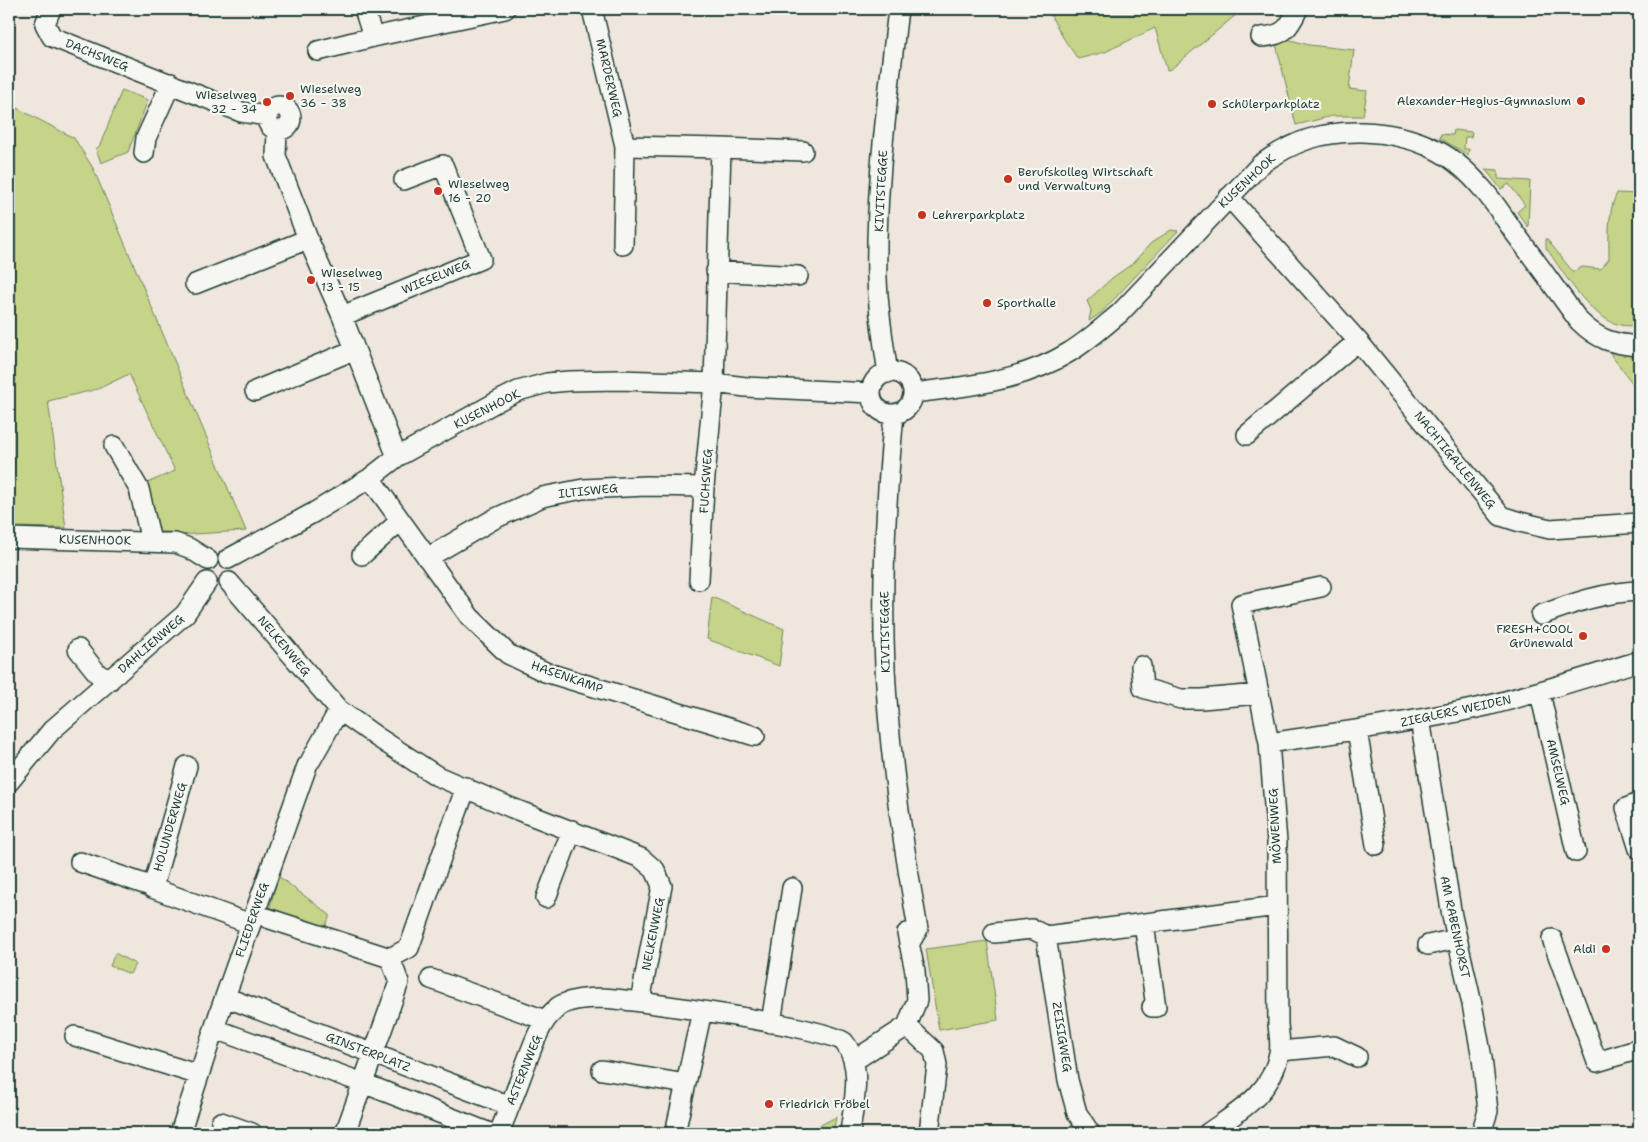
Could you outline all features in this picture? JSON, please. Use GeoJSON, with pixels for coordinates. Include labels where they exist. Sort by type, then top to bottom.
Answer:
{"type":"FeatureCollection","features":[{"type":"Feature","properties":{"kind":"street","name":"DACHSWEG"},"geometry":{"type":"LineString","coordinates":[[51,9],[45,24],[52,37],[116,64],[171,83],[240,112],[272,123],[276,156],[308,238]]}},
{"type":"Feature","properties":{"kind":"street"},"geometry":{"type":"LineString","coordinates":[[364,9],[373,37]]}},
{"type":"Feature","properties":{"kind":"street"},"geometry":{"type":"LineString","coordinates":[[318,51],[373,37],[505,9]]}},
{"type":"Feature","properties":{"kind":"street","name":"MARDERWEG"},"geometry":{"type":"LineString","coordinates":[[592,9],[625,146],[623,245]]}},
{"type":"Feature","properties":{"kind":"street","name":"KIVITSTEGGE"},"geometry":{"type":"LineString","coordinates":[[888,372],[881,330],[877,269],[883,146],[898,9]]}},
{"type":"Feature","properties":{"kind":"street"},"geometry":{"type":"LineString","coordinates":[[1261,37],[1275,36],[1289,27],[1298,9]]}},
{"type":"Feature","properties":{"kind":"street"},"geometry":{"type":"LineString","coordinates":[[144,153],[146,138],[171,83]]}},
{"type":"Feature","properties":{"kind":"street","name":"KUSENHOOK"},"geometry":{"type":"LineString","coordinates":[[913,393],[958,388],[988,382],[1048,364],[1068,353],[1120,313],[1260,165],[1278,152],[1308,138],[1349,132],[1382,133],[1410,138],[1434,148],[1448,157],[1480,186],[1579,321],[1590,332],[1604,340],[1639,346]]}},
{"type":"Feature","properties":{"kind":"street"},"geometry":{"type":"LineString","coordinates":[[625,146],[803,151]]}},
{"type":"Feature","properties":{"kind":"street"},"geometry":{"type":"LineString","coordinates":[[714,383],[721,148]]}},
{"type":"Feature","properties":{"kind":"street","name":"WIESELWEG"},"geometry":{"type":"LineString","coordinates":[[342,316],[481,259],[443,164],[404,180]]}},
{"type":"Feature","properties":{"kind":"street","name":"NACHTIGALLENWEG"},"geometry":{"type":"LineString","coordinates":[[1229,197],[1358,341],[1500,516],[1550,528],[1639,523]]}},
{"type":"Feature","properties":{"kind":"street"},"geometry":{"type":"LineString","coordinates":[[195,284],[308,238],[342,316],[397,457]]}},
{"type":"Feature","properties":{"kind":"street"},"geometry":{"type":"LineString","coordinates":[[716,272],[798,276]]}},
{"type":"Feature","properties":{"kind":"street"},"geometry":{"type":"LineString","coordinates":[[1247,435],[1358,341]]}},
{"type":"Feature","properties":{"kind":"street"},"geometry":{"type":"LineString","coordinates":[[255,391],[354,350]]}},
{"type":"Feature","properties":{"kind":"street"},"geometry":{"type":"LineString","coordinates":[[888,372],[901,374],[907,378],[911,383],[913,393],[908,407],[894,414],[879,409],[874,403],[871,393],[876,380],[888,372]]}},
{"type":"Feature","properties":{"kind":"street","name":"KUSENHOOK"},"geometry":{"type":"LineString","coordinates":[[9,538],[175,543],[189,548],[208,560],[214,556],[228,559],[313,513],[370,478],[397,457],[518,391],[547,383],[610,380],[714,383],[746,387],[871,393]]}},
{"type":"Feature","properties":{"kind":"street","name":"FUCHSWEG"},"geometry":{"type":"LineString","coordinates":[[699,580],[704,487],[714,383]]}},
{"type":"Feature","properties":{"kind":"street","name":"KIVITSTEGGE"},"geometry":{"type":"LineString","coordinates":[[894,414],[885,510],[885,665],[889,727],[904,849],[918,929],[909,944],[915,971],[917,1000],[907,1026]]}},
{"type":"Feature","properties":{"kind":"street"},"geometry":{"type":"LineString","coordinates":[[114,446],[140,489],[150,542]]}},
{"type":"Feature","properties":{"kind":"street","name":"HASENKAMP"},"geometry":{"type":"LineString","coordinates":[[370,478],[470,617],[508,654],[545,672],[755,736]]}},
{"type":"Feature","properties":{"kind":"street","name":"ILTISWEG"},"geometry":{"type":"LineString","coordinates":[[426,558],[494,519],[542,497],[583,489],[646,486],[704,487]]}},
{"type":"Feature","properties":{"kind":"street"},"geometry":{"type":"LineString","coordinates":[[362,555],[400,521]]}},
{"type":"Feature","properties":{"kind":"street"},"geometry":{"type":"LineString","coordinates":[[208,560],[204,565],[203,572],[207,582],[217,587],[227,585],[234,574],[234,568],[228,559]]}},
{"type":"Feature","properties":{"kind":"street","name":"DAHLIENWEG"},"geometry":{"type":"LineString","coordinates":[[9,782],[52,730],[186,614],[207,582]]}},
{"type":"Feature","properties":{"kind":"street","name":"NELKENWEG"},"geometry":{"type":"LineString","coordinates":[[230,582],[339,710],[377,738],[437,776],[512,808],[641,858],[655,870],[662,886],[640,1002]]}},
{"type":"Feature","properties":{"kind":"street","name":"MÖWENWEG"},"geometry":{"type":"LineString","coordinates":[[1208,1133],[1255,1100],[1274,1072],[1280,1051],[1278,1025],[1277,842],[1269,743],[1241,604],[1321,588]]}},
{"type":"Feature","properties":{"kind":"street"},"geometry":{"type":"LineString","coordinates":[[1541,615],[1572,604],[1621,591],[1639,591]]}},
{"type":"Feature","properties":{"kind":"street","name":"DAHLIENWEG"},"geometry":{"type":"LineString","coordinates":[[78,649],[98,674],[110,680]]}},
{"type":"Feature","properties":{"kind":"street","name":"ZIEGLERS WEIDEN"},"geometry":{"type":"LineString","coordinates":[[1269,743],[1357,730],[1484,706],[1540,692],[1639,661]]}},
{"type":"Feature","properties":{"kind":"street"},"geometry":{"type":"LineString","coordinates":[[1142,666],[1143,688],[1181,699],[1258,694]]}},
{"type":"Feature","properties":{"kind":"street","name":"AMSELWEG"},"geometry":{"type":"LineString","coordinates":[[1540,692],[1576,852]]}},
{"type":"Feature","properties":{"kind":"street","name":"FLIEDERWEG"},"geometry":{"type":"LineString","coordinates":[[180,1133],[225,997],[259,921],[309,763],[339,710]]}},
{"type":"Feature","properties":{"kind":"street","name":"AM RABENHORST"},"geometry":{"type":"LineString","coordinates":[[1420,719],[1440,851],[1456,940],[1472,1004],[1485,1085],[1488,1111],[1481,1133]]}},
{"type":"Feature","properties":{"kind":"street"},"geometry":{"type":"LineString","coordinates":[[1357,730],[1376,845]]}},
{"type":"Feature","properties":{"kind":"street","name":"HOLUNDERWEG"},"geometry":{"type":"LineString","coordinates":[[153,887],[187,766]]}},
{"type":"Feature","properties":{"kind":"street"},"geometry":{"type":"LineString","coordinates":[[346,1133],[399,982],[390,958],[409,948],[466,787]]}},
{"type":"Feature","properties":{"kind":"street"},"geometry":{"type":"LineString","coordinates":[[1639,803],[1626,808],[1639,850]]}},
{"type":"Feature","properties":{"kind":"street"},"geometry":{"type":"LineString","coordinates":[[546,898],[572,830]]}},
{"type":"Feature","properties":{"kind":"street","name":"HOLUNDERWEG"},"geometry":{"type":"LineString","coordinates":[[80,862],[152,888],[259,921]]}},
{"type":"Feature","properties":{"kind":"street"},"geometry":{"type":"LineString","coordinates":[[771,1023],[792,888]]}},
{"type":"Feature","properties":{"kind":"street"},"geometry":{"type":"LineString","coordinates":[[994,933],[1032,929],[1046,936],[1277,906]]}},
{"type":"Feature","properties":{"kind":"street","name":"FLIEDERWEG"},"geometry":{"type":"LineString","coordinates":[[259,921],[390,958]]}},
{"type":"Feature","properties":{"kind":"street"},"geometry":{"type":"LineString","coordinates":[[1144,924],[1156,1006],[1152,1007]]}},
{"type":"Feature","properties":{"kind":"street","name":"ZEISIGWEG"},"geometry":{"type":"LineString","coordinates":[[1046,936],[1068,1080],[1077,1113],[1090,1133]]}},
{"type":"Feature","properties":{"kind":"street"},"geometry":{"type":"LineString","coordinates":[[1552,939],[1597,1062],[1637,1053]]}},
{"type":"Feature","properties":{"kind":"street"},"geometry":{"type":"LineString","coordinates":[[1428,945],[1456,940]]}},
{"type":"Feature","properties":{"kind":"street"},"geometry":{"type":"LineString","coordinates":[[431,979],[545,1020]]}},
{"type":"Feature","properties":{"kind":"street","name":"GINSTERPLATZ"},"geometry":{"type":"LineString","coordinates":[[225,997],[510,1106]]}},
{"type":"Feature","properties":{"kind":"street","name":"ASTERNWEG"},"geometry":{"type":"LineString","coordinates":[[499,1133],[533,1044],[545,1020],[560,1006],[580,999],[602,998],[640,1002],[824,1033],[842,1040],[855,1060]]}},
{"type":"Feature","properties":{"kind":"street"},"geometry":{"type":"LineString","coordinates":[[675,1133],[702,1011]]}},
{"type":"Feature","properties":{"kind":"street"},"geometry":{"type":"LineString","coordinates":[[850,1133],[856,1083],[855,1060],[907,1026],[934,1051],[937,1065],[929,1133]]}},
{"type":"Feature","properties":{"kind":"street"},"geometry":{"type":"LineString","coordinates":[[214,1029],[363,1083],[490,1133]]}},
{"type":"Feature","properties":{"kind":"street"},"geometry":{"type":"LineString","coordinates":[[75,1036],[199,1075]]}},
{"type":"Feature","properties":{"kind":"street"},"geometry":{"type":"LineString","coordinates":[[1280,1051],[1334,1046],[1356,1057]]}},
{"type":"Feature","properties":{"kind":"street"},"geometry":{"type":"LineString","coordinates":[[602,1070],[686,1084]]}},
{"type":"Feature","properties":{"kind":"street"},"geometry":{"type":"LineString","coordinates":[[221,1122],[252,1133]]}},
{"type":"Feature","properties":{"kind":"green space"},"geometry":{"type":"Polygon","coordinates":[[[1047,9],[1233,9],[1237,14],[1171,69],[1167,70],[1155,28],[1105,52],[1078,59],[1047,9]]]}},
{"type":"Feature","properties":{"kind":"green space"},"geometry":{"type":"Polygon","coordinates":[[[1280,37],[1309,45],[1354,50],[1349,89],[1367,91],[1363,116],[1332,116],[1296,125],[1276,44],[1280,37]]]}},
{"type":"Feature","properties":{"kind":"green space"},"geometry":{"type":"Polygon","coordinates":[[[122,90],[148,100],[128,152],[101,163],[96,149],[100,145],[122,90]]]}},
{"type":"Feature","properties":{"kind":"green space"},"geometry":{"type":"Polygon","coordinates":[[[9,104],[74,138],[93,168],[246,531],[159,536],[147,483],[175,471],[129,374],[98,389],[48,401],[66,528],[9,527],[9,104]]]}},
{"type":"Feature","properties":{"kind":"green space"},"geometry":{"type":"Polygon","coordinates":[[[1454,130],[1472,132],[1471,137],[1465,137],[1464,149],[1469,149],[1468,155],[1440,138],[1441,134],[1453,135],[1454,130]]]}},
{"type":"Feature","properties":{"kind":"green space"},"geometry":{"type":"Polygon","coordinates":[[[1485,169],[1498,170],[1498,179],[1530,181],[1528,227],[1517,212],[1525,205],[1509,184],[1501,189],[1485,169]]]}},
{"type":"Feature","properties":{"kind":"green space"},"geometry":{"type":"Polygon","coordinates":[[[1617,193],[1639,194],[1639,324],[1624,326],[1610,321],[1597,313],[1585,301],[1546,248],[1546,238],[1573,272],[1582,267],[1601,269],[1609,259],[1610,217],[1617,193]]]}},
{"type":"Feature","properties":{"kind":"green space"},"geometry":{"type":"Polygon","coordinates":[[[1171,230],[1178,231],[1101,313],[1089,321],[1091,310],[1087,301],[1112,278],[1132,264],[1151,243],[1171,230]]]}},
{"type":"Feature","properties":{"kind":"green space"},"geometry":{"type":"Polygon","coordinates":[[[1611,350],[1639,354],[1639,392],[1611,355],[1611,350]]]}},
{"type":"Feature","properties":{"kind":"green space"},"geometry":{"type":"Polygon","coordinates":[[[712,597],[784,629],[779,666],[707,639],[712,597]]]}},
{"type":"Feature","properties":{"kind":"green space"},"geometry":{"type":"Polygon","coordinates":[[[278,876],[330,915],[322,936],[267,918],[278,876]]]}},
{"type":"Feature","properties":{"kind":"green space"},"geometry":{"type":"Polygon","coordinates":[[[987,941],[998,1020],[939,1030],[926,949],[987,941]]]}},
{"type":"Feature","properties":{"kind":"green space"},"geometry":{"type":"Polygon","coordinates":[[[115,953],[135,964],[130,974],[110,966],[115,953]]]}},
{"type":"Feature","properties":{"kind":"green space"},"geometry":{"type":"Polygon","coordinates":[[[836,1117],[833,1133],[805,1133],[836,1117]]]}},
{"type":"Feature","properties":{"kind":"place","name":"Wieselweg 36 - 38"},"geometry":{"type":"Point","coordinates":[290,96]}},
{"type":"Feature","properties":{"kind":"place","name":"Alexander-Hegius-Gymnasium"},"geometry":{"type":"Point","coordinates":[1581,101]}},
{"type":"Feature","properties":{"kind":"place","name":"Wieselweg 32 - 34"},"geometry":{"type":"Point","coordinates":[267,102]}},
{"type":"Feature","properties":{"kind":"place","name":"Schülerparkplatz"},"geometry":{"type":"Point","coordinates":[1212,104]}},
{"type":"Feature","properties":{"kind":"place","name":"Berufskolleg Wirtschaft und Verwaltung"},"geometry":{"type":"Point","coordinates":[1008,179]}},
{"type":"Feature","properties":{"kind":"place","name":"Wieselweg 16 - 20"},"geometry":{"type":"Point","coordinates":[438,191]}},
{"type":"Feature","properties":{"kind":"place","name":"Lehrerparkplatz"},"geometry":{"type":"Point","coordinates":[922,215]}},
{"type":"Feature","properties":{"kind":"place","name":"Wieselweg 13 - 15"},"geometry":{"type":"Point","coordinates":[311,280]}},
{"type":"Feature","properties":{"kind":"place","name":"Sporthalle"},"geometry":{"type":"Point","coordinates":[987,303]}},
{"type":"Feature","properties":{"kind":"place","name":"FRESH+COOL Grünewald"},"geometry":{"type":"Point","coordinates":[1583,636]}},
{"type":"Feature","properties":{"kind":"place","name":"Aldi"},"geometry":{"type":"Point","coordinates":[1606,949]}},
{"type":"Feature","properties":{"kind":"place","name":"Friedrich Fröbel"},"geometry":{"type":"Point","coordinates":[769,1104]}}]}
